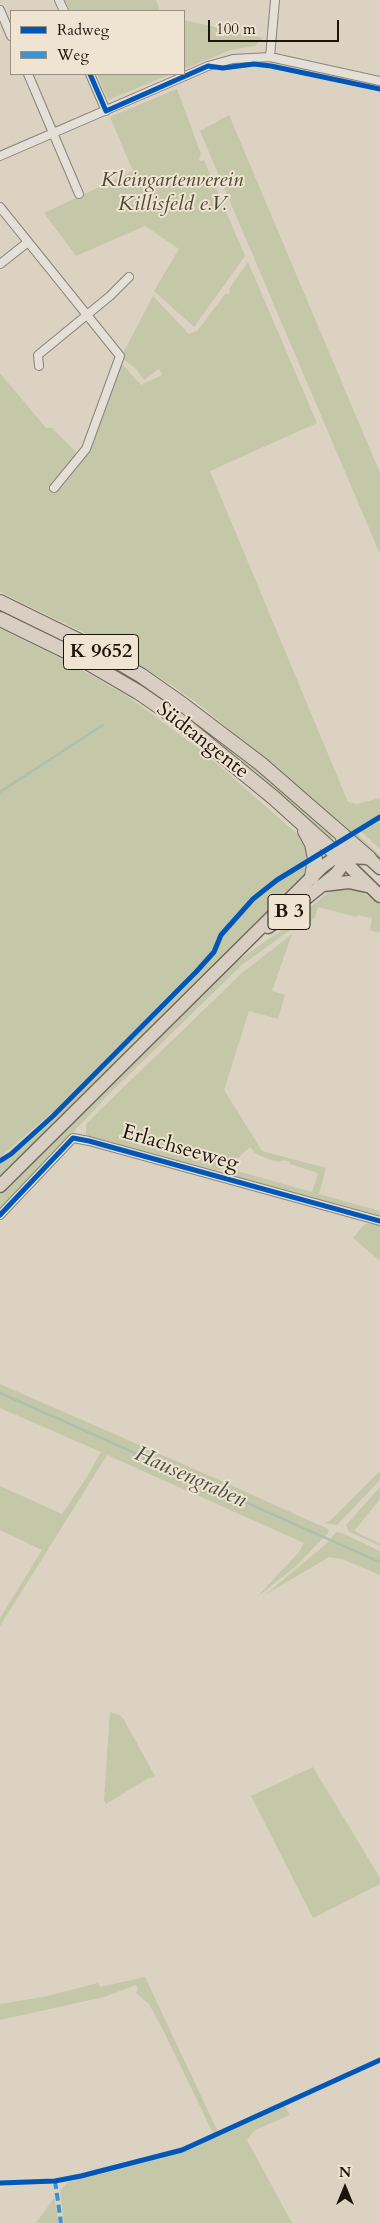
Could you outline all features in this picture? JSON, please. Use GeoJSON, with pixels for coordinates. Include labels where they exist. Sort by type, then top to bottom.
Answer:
{"type":"FeatureCollection","features":[{"type":"Feature","properties":{"kind":"highway","name":"Südtangente"},"geometry":{"type":"LineString","coordinates":[[0,602],[98,650],[142,676],[195,713],[261,764],[369,858]]}},
{"type":"Feature","properties":{"kind":"highway","name":"Südtangente"},"geometry":{"type":"LineString","coordinates":[[0,619],[78,657],[138,692],[180,720],[343,859]]}},
{"type":"Feature","properties":{"kind":"highway"},"geometry":{"type":"LineString","coordinates":[[302,823],[314,851],[317,881]]}},
{"type":"Feature","properties":{"kind":"highway"},"geometry":{"type":"LineString","coordinates":[[342,835],[346,847],[343,859]]}},
{"type":"Feature","properties":{"kind":"main road"},"geometry":{"type":"LineString","coordinates":[[343,859],[369,858]]}},
{"type":"Feature","properties":{"kind":"main road","name":"Südtangente"},"geometry":{"type":"LineString","coordinates":[[369,858],[380,868]]}},
{"type":"Feature","properties":{"kind":"main road","name":"B 3"},"geometry":{"type":"LineString","coordinates":[[0,1186],[276,911],[317,881],[328,862],[343,859]]}},
{"type":"Feature","properties":{"kind":"main road","name":"Südtangente"},"geometry":{"type":"LineString","coordinates":[[343,859],[380,896]]}},
{"type":"Feature","properties":{"kind":"main road"},"geometry":{"type":"LineString","coordinates":[[317,881],[349,882],[370,887]]}},
{"type":"Feature","properties":{"kind":"street"},"geometry":{"type":"LineString","coordinates":[[270,57],[275,0]]}},
{"type":"Feature","properties":{"kind":"street"},"geometry":{"type":"LineString","coordinates":[[0,10],[10,34]]}},
{"type":"Feature","properties":{"kind":"street"},"geometry":{"type":"LineString","coordinates":[[0,156],[208,66],[244,58],[270,57],[380,81]]}},
{"type":"Feature","properties":{"kind":"street"},"geometry":{"type":"LineString","coordinates":[[28,75],[79,194]]}},
{"type":"Feature","properties":{"kind":"street"},"geometry":{"type":"LineString","coordinates":[[90,75],[106,111]]}},
{"type":"Feature","properties":{"kind":"street"},"geometry":{"type":"LineString","coordinates":[[0,207],[120,356],[86,449],[54,488]]}},
{"type":"Feature","properties":{"kind":"street"},"geometry":{"type":"LineString","coordinates":[[0,264],[28,242]]}},
{"type":"Feature","properties":{"kind":"street"},"geometry":{"type":"LineString","coordinates":[[39,366],[38,355],[110,296],[129,277]]}},
{"type":"Feature","properties":{"kind":"street","name":"Erlachseeweg"},"geometry":{"type":"LineString","coordinates":[[0,1214],[73,1138],[380,1221]]}},
{"type":"Feature","properties":{"kind":"green space"},"geometry":{"type":"Polygon","coordinates":[[[65,0],[156,0],[160,10],[70,10],[65,0]]]}},
{"type":"Feature","properties":{"kind":"green space"},"geometry":{"type":"Polygon","coordinates":[[[185,20],[263,38],[255,46],[231,50],[185,69],[185,20]]]}},
{"type":"Feature","properties":{"kind":"green space"},"geometry":{"type":"Polygon","coordinates":[[[97,75],[169,75],[108,100],[97,75]]]}},
{"type":"Feature","properties":{"kind":"green space","name":"Kleingartenverein Killisfeld e.V."},"geometry":{"type":"Polygon","coordinates":[[[177,89],[201,154],[199,159],[200,161],[204,160],[245,256],[194,327],[154,291],[179,249],[145,226],[76,256],[44,213],[133,171],[110,117],[177,89]]]}},
{"type":"Feature","properties":{"kind":"green space"},"geometry":{"type":"Polygon","coordinates":[[[229,115],[380,473],[380,554],[200,131],[229,115]]]}},
{"type":"Feature","properties":{"kind":"green space"},"geometry":{"type":"Polygon","coordinates":[[[248,262],[317,423],[210,471],[348,802],[357,804],[380,798],[380,849],[358,829],[354,831],[380,855],[380,862],[262,757],[200,705],[173,686],[91,636],[0,592],[0,373],[46,428],[52,428],[82,458],[120,362],[141,385],[162,375],[159,369],[144,380],[136,369],[121,357],[153,296],[189,334],[197,331],[226,293],[228,295],[229,289],[248,262]]]}},
{"type":"Feature","properties":{"kind":"green space"},"geometry":{"type":"Polygon","coordinates":[[[0,608],[60,636],[139,681],[252,763],[329,831],[335,843],[185,719],[0,613],[0,608]]]}},
{"type":"Feature","properties":{"kind":"green space"},"geometry":{"type":"Polygon","coordinates":[[[0,629],[63,659],[127,696],[201,750],[303,839],[308,845],[308,873],[293,890],[275,902],[260,922],[0,1178],[0,1162],[37,1132],[107,1064],[198,974],[216,952],[205,959],[56,1109],[0,1157],[0,629]]]}},
{"type":"Feature","properties":{"kind":"green space"},"geometry":{"type":"Polygon","coordinates":[[[341,887],[360,890],[380,905],[380,933],[370,930],[372,918],[358,915],[357,917],[318,907],[315,917],[311,921],[304,920],[242,965],[109,1094],[0,1210],[0,1195],[218,978],[240,959],[289,925],[331,890],[341,887]]]}},
{"type":"Feature","properties":{"kind":"green space"},"geometry":{"type":"Polygon","coordinates":[[[292,934],[272,991],[285,995],[278,1019],[249,1011],[224,1090],[262,1151],[326,1168],[319,1194],[380,1211],[380,1217],[229,1175],[230,1169],[312,1192],[318,1173],[283,1160],[279,1162],[265,1158],[255,1153],[250,1147],[238,1158],[231,1158],[221,1169],[214,1171],[86,1135],[86,1124],[99,1111],[242,973],[292,934]]]}},
{"type":"Feature","properties":{"kind":"green space"},"geometry":{"type":"Polygon","coordinates":[[[373,1223],[380,1225],[380,1261],[353,1238],[365,1224],[373,1223]]]}},
{"type":"Feature","properties":{"kind":"green space"},"geometry":{"type":"Polygon","coordinates":[[[0,1384],[226,1483],[328,1529],[329,1532],[296,1566],[257,1597],[299,1552],[304,1543],[107,1455],[0,1626],[0,1618],[42,1550],[0,1530],[0,1486],[62,1514],[101,1452],[0,1408],[0,1384]]]}},
{"type":"Feature","properties":{"kind":"green space"},"geometry":{"type":"Polygon","coordinates":[[[380,1471],[380,1480],[337,1525],[324,1523],[331,1520],[380,1471]]]}},
{"type":"Feature","properties":{"kind":"green space"},"geometry":{"type":"Polygon","coordinates":[[[380,1487],[380,1499],[354,1531],[380,1544],[380,1546],[348,1531],[346,1525],[380,1487]]]}},
{"type":"Feature","properties":{"kind":"green space"},"geometry":{"type":"Polygon","coordinates":[[[336,1532],[380,1551],[380,1575],[342,1559],[329,1557],[265,1595],[327,1543],[336,1532]]]}},
{"type":"Feature","properties":{"kind":"green space"},"geometry":{"type":"Polygon","coordinates":[[[110,1712],[120,1715],[124,1720],[155,1776],[106,1804],[104,1800],[110,1712]]]}},
{"type":"Feature","properties":{"kind":"green space"},"geometry":{"type":"Polygon","coordinates":[[[313,1767],[380,1878],[380,1884],[313,1918],[251,1796],[313,1767]]]}},
{"type":"Feature","properties":{"kind":"green space"},"geometry":{"type":"Polygon","coordinates":[[[145,1977],[218,2132],[211,2136],[213,2133],[165,2034],[149,2004],[136,1993],[138,1988],[136,1985],[104,1997],[0,2020],[0,2004],[43,1997],[98,1983],[100,1987],[145,1977]]]}},
{"type":"Feature","properties":{"kind":"green space"},"geometry":{"type":"Polygon","coordinates":[[[285,2106],[290,2115],[255,2130],[247,2140],[292,2223],[64,2223],[60,2191],[68,2182],[164,2158],[195,2147],[285,2106]]]}},
{"type":"Feature","properties":{"kind":"green space"},"geometry":{"type":"Polygon","coordinates":[[[54,2198],[59,2223],[36,2223],[41,2216],[54,2198]]]}},
{"type":"Feature","properties":{"kind":"waterway"},"geometry":{"type":"LineString","coordinates":[[0,792],[103,725]]}},
{"type":"Feature","properties":{"kind":"waterway","name":"Hausengraben"},"geometry":{"type":"LineString","coordinates":[[0,1393],[380,1562]]}},
{"type":"Feature","properties":{"kind":"marked path"},"geometry":{"type":"LineString","coordinates":[[55,2181],[61,2223]]}},
{"type":"Feature","properties":{"kind":"cycle path"},"geometry":{"type":"LineString","coordinates":[[90,75],[106,111],[208,66],[223,68],[254,64],[271,66],[380,89]]}},
{"type":"Feature","properties":{"kind":"cycle path"},"geometry":{"type":"LineString","coordinates":[[0,1161],[11,1154],[53,1116],[196,972],[214,952],[221,935],[253,899],[277,880],[380,817]]}},
{"type":"Feature","properties":{"kind":"cycle path"},"geometry":{"type":"LineString","coordinates":[[0,1215],[73,1138],[380,1221]]}},
{"type":"Feature","properties":{"kind":"cycle path"},"geometry":{"type":"LineString","coordinates":[[0,2183],[55,2181],[182,2150],[380,2060]]}}]}
